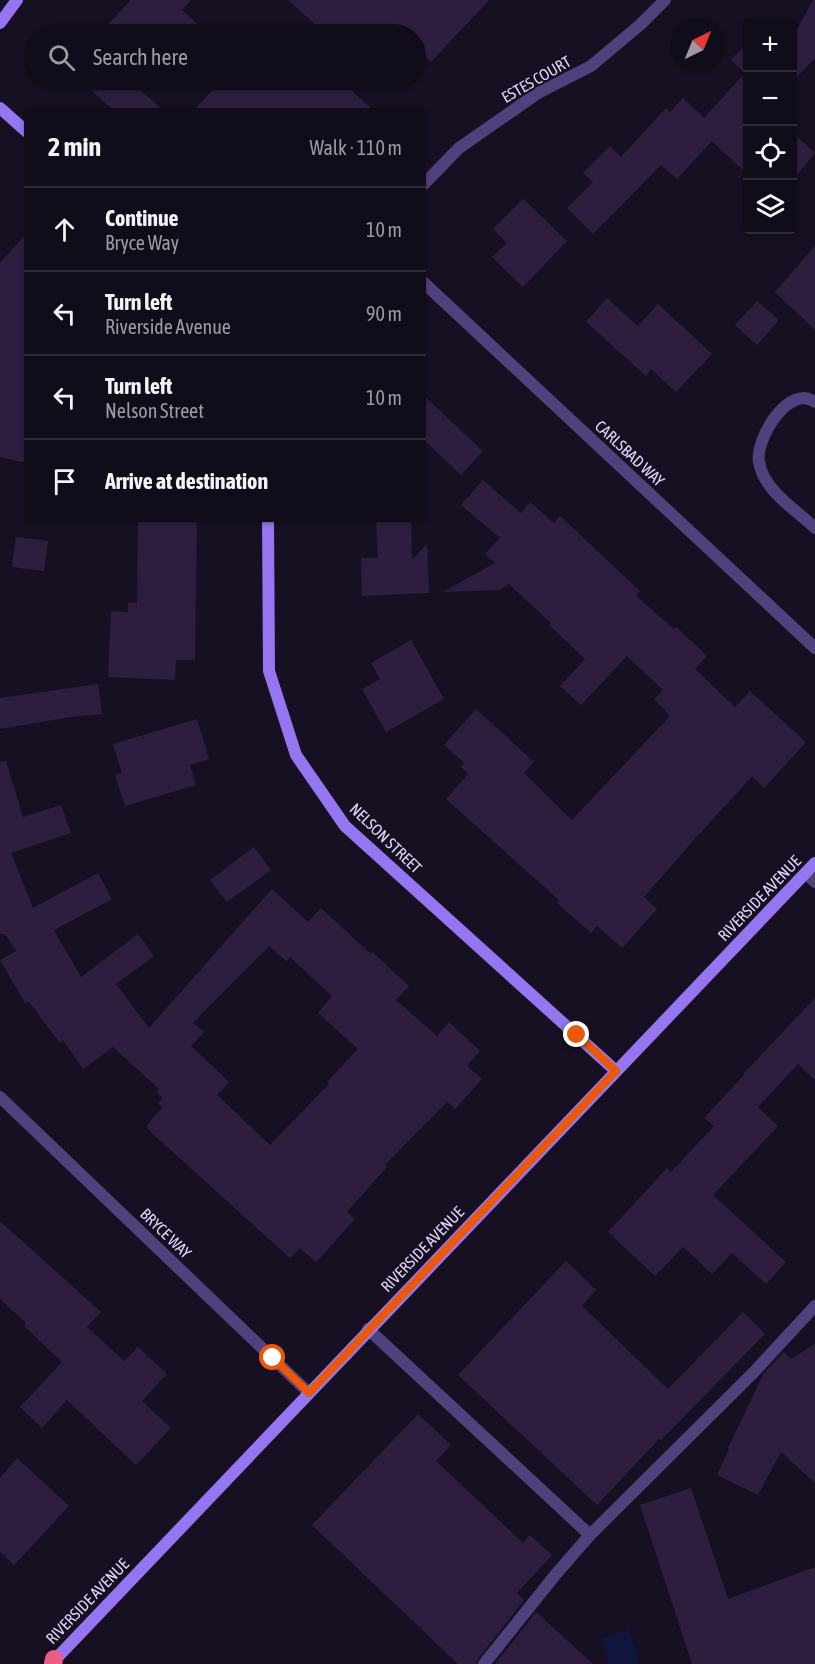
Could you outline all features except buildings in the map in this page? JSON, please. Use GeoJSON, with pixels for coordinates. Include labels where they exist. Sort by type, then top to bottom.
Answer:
{"type":"FeatureCollection","features":[{"type":"Feature","properties":{"kind":"main road"},"geometry":{"type":"LineString","coordinates":[[0,23],[17,0]]}},
{"type":"Feature","properties":{"kind":"main road"},"geometry":{"type":"LineString","coordinates":[[0,108],[24,129]]}},
{"type":"Feature","properties":{"kind":"main road","name":"NELSON STREET"},"geometry":{"type":"LineString","coordinates":[[268,522],[269,671],[296,755],[345,826],[616,1071]]}},
{"type":"Feature","properties":{"kind":"main road","name":"RIVERSIDE AVENUE"},"geometry":{"type":"LineString","coordinates":[[51,1663],[616,1071],[810,877],[815,863]]}},
{"type":"Feature","properties":{"kind":"street","name":"ESTES COURT"},"geometry":{"type":"LineString","coordinates":[[426,182],[459,148],[538,93],[591,66],[641,24],[665,0]]}},
{"type":"Feature","properties":{"kind":"street","name":"CARLSBAD WAY"},"geometry":{"type":"LineString","coordinates":[[426,285],[815,648]]}},
{"type":"Feature","properties":{"kind":"street"},"geometry":{"type":"LineString","coordinates":[[815,402],[801,398],[785,407],[777,415],[769,424],[761,441],[759,462],[768,486],[815,528]]}},
{"type":"Feature","properties":{"kind":"street","name":"BRYCE WAY"},"geometry":{"type":"LineString","coordinates":[[0,1097],[309,1393]]}},
{"type":"Feature","properties":{"kind":"street"},"geometry":{"type":"LineString","coordinates":[[484,1664],[483,1662],[590,1535],[753,1373],[815,1306]]}},
{"type":"Feature","properties":{"kind":"street"},"geometry":{"type":"LineString","coordinates":[[368,1329],[590,1535]]}},
{"type":"Feature","properties":{"kind":"shaded area"},"geometry":{"type":"Polygon","coordinates":[[[629,1629],[640,1664],[609,1664],[601,1638],[629,1629]]]}},
{"type":"Feature","properties":{"kind":"route"},"geometry":{"type":"LineString","coordinates":[[273,1358],[309,1393],[616,1071],[577,1035]]}}]}
